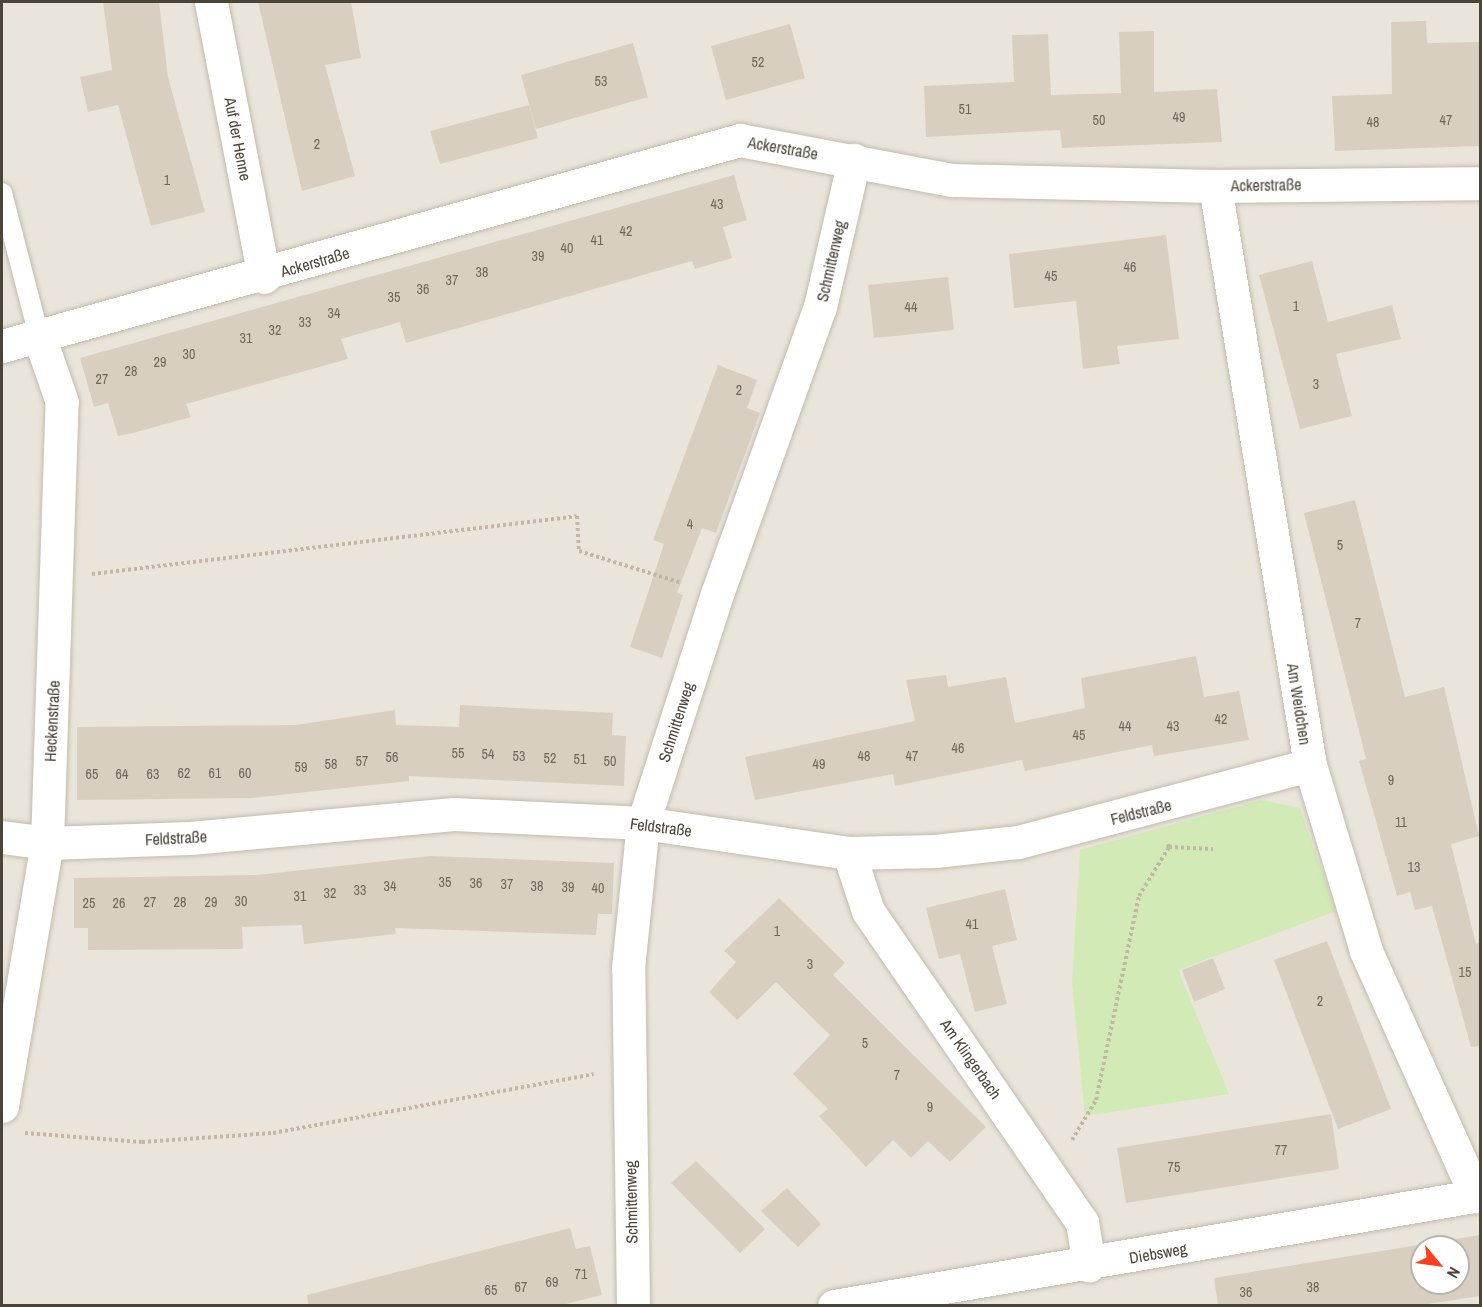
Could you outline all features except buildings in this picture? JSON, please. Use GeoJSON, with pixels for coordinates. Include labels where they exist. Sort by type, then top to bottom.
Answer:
{"type":"FeatureCollection","features":[{"type":"Feature","properties":{"kind":"street","name":"Auf der Henne"},"geometry":{"type":"LineString","coordinates":[[211,2],[264,277]]}},
{"type":"Feature","properties":{"kind":"street","name":"Ackerstraße"},"geometry":{"type":"LineString","coordinates":[[2,346],[264,277],[740,140],[951,180],[1215,186],[1480,183]]}},
{"type":"Feature","properties":{"kind":"street","name":"Schmittenweg"},"geometry":{"type":"LineString","coordinates":[[633,1305],[628,968],[643,824],[717,594],[820,307],[854,160]]}},
{"type":"Feature","properties":{"kind":"street","name":"Am Weidchen"},"geometry":{"type":"LineString","coordinates":[[1215,186],[1310,765],[1366,951],[1478,1196]]}},
{"type":"Feature","properties":{"kind":"street","name":"Heckenstraße"},"geometry":{"type":"LineString","coordinates":[[7,1119],[46,843],[59,578],[62,402],[39,336]]}},
{"type":"Feature","properties":{"kind":"street","name":"Feldstraße"},"geometry":{"type":"LineString","coordinates":[[2,837],[46,843],[189,838],[454,814],[643,824],[849,853],[1018,842],[1155,809],[1310,765]]}},
{"type":"Feature","properties":{"kind":"street","name":"Am Klingerbach"},"geometry":{"type":"LineString","coordinates":[[849,853],[868,911],[1083,1222],[1089,1265]]}},
{"type":"Feature","properties":{"kind":"street","name":"Diebsweg"},"geometry":{"type":"LineString","coordinates":[[834,1305],[1089,1265],[1478,1196]]}},
{"type":"Feature","properties":{"kind":"lane"},"geometry":{"type":"LineString","coordinates":[[2,193],[39,336]]}},
{"type":"Feature","properties":{"kind":"path"},"geometry":{"type":"LineString","coordinates":[[59,578],[577,516],[579,551],[717,594]]}},
{"type":"Feature","properties":{"kind":"path"},"geometry":{"type":"LineString","coordinates":[[1155,809],[1169,847]]}},
{"type":"Feature","properties":{"kind":"path"},"geometry":{"type":"LineString","coordinates":[[1169,847],[1212,849]]}},
{"type":"Feature","properties":{"kind":"path"},"geometry":{"type":"LineString","coordinates":[[1050,1175],[1096,1100],[1139,896],[1169,847]]}},
{"type":"Feature","properties":{"kind":"path"},"geometry":{"type":"LineString","coordinates":[[7,1119],[142,1142],[273,1133],[630,1067]]}},
{"type":"Feature","properties":{"kind":"shaded area"},"geometry":{"type":"Polygon","coordinates":[[[2,2],[1480,2],[1480,1305],[2,1306],[2,2]]]}},
{"type":"Feature","properties":{"kind":"green space"},"geometry":{"type":"Polygon","coordinates":[[[1261,800],[1300,808],[1336,911],[1178,970],[1229,1094],[1085,1116],[1072,983],[1080,850],[1261,800]]]}}]}
